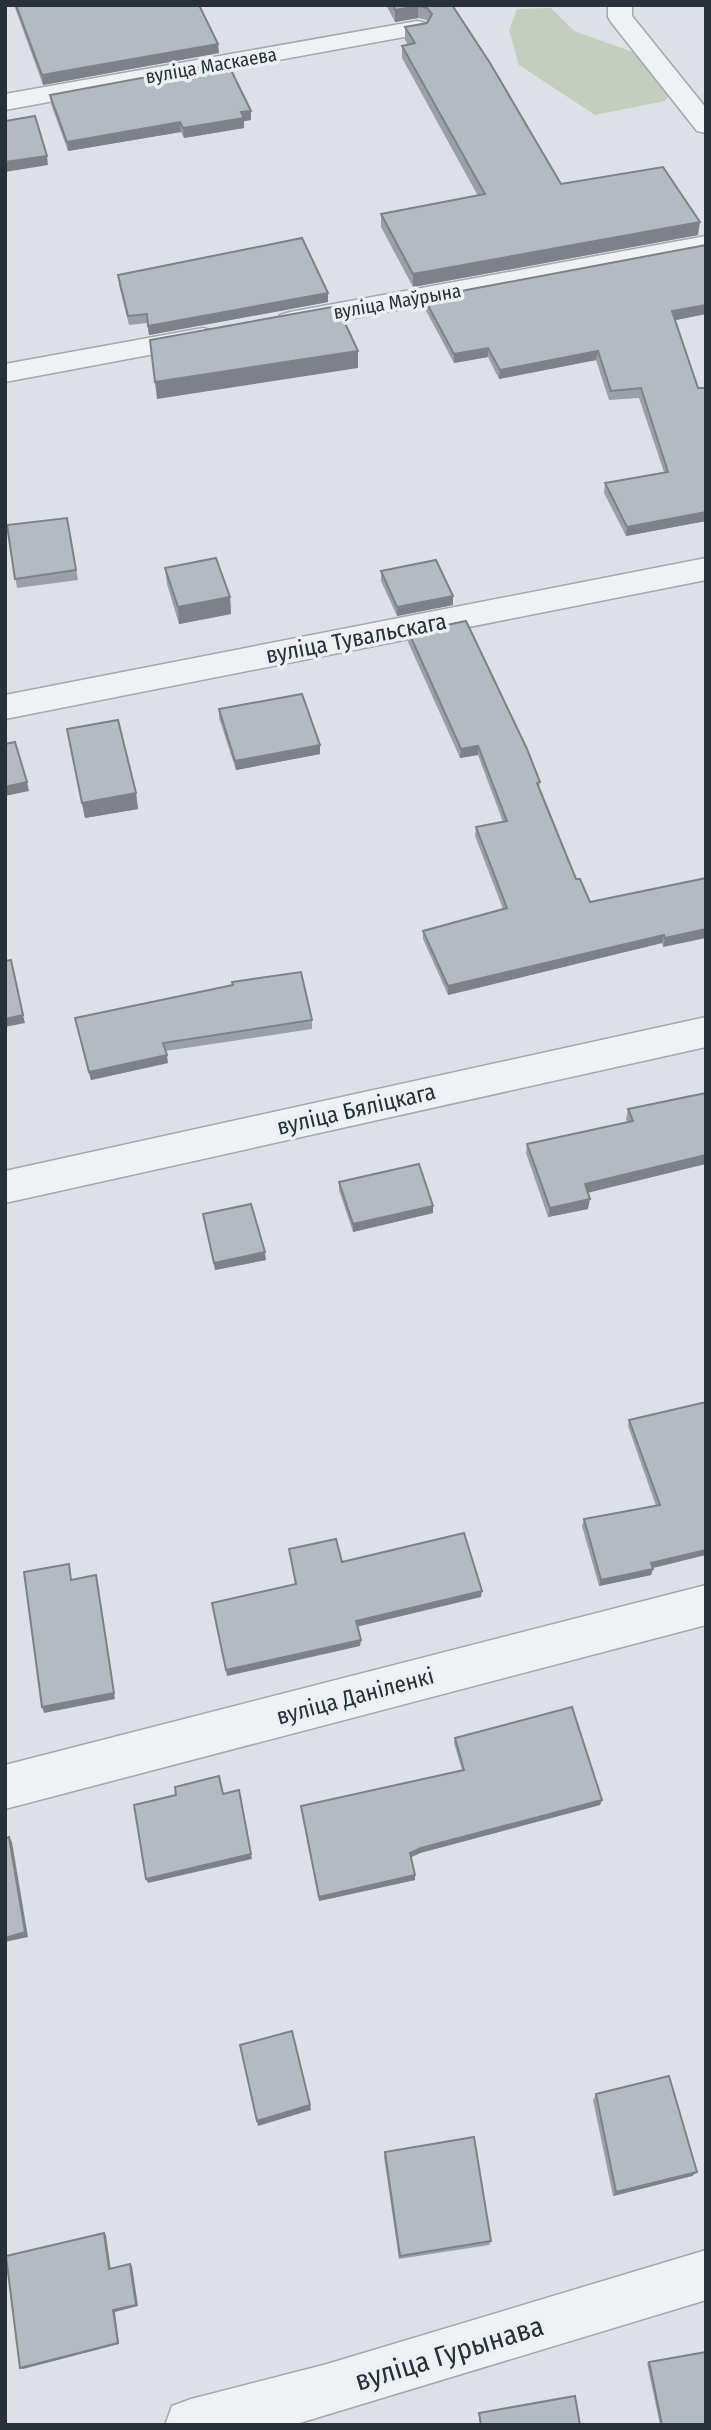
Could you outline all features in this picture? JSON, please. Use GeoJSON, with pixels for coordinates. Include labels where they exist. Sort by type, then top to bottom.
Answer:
{"type":"FeatureCollection","features":[{"type":"Feature","properties":{"kind":"street"},"geometry":{"type":"LineString","coordinates":[[620,5],[620,17],[706,125]]}},
{"type":"Feature","properties":{"kind":"street","name":"вуліца Маскаева"},"geometry":{"type":"LineString","coordinates":[[5,102],[416,28]]}},
{"type":"Feature","properties":{"kind":"street","name":"вуліца Маўрына"},"geometry":{"type":"LineString","coordinates":[[266,325],[706,244]]}},
{"type":"Feature","properties":{"kind":"street"},"geometry":{"type":"LineString","coordinates":[[5,373],[225,333]]}},
{"type":"Feature","properties":{"kind":"street","name":"вуліца Тувальскага"},"geometry":{"type":"LineString","coordinates":[[5,707],[706,569]]}},
{"type":"Feature","properties":{"kind":"street","name":"вуліца Бяліцкага"},"geometry":{"type":"LineString","coordinates":[[5,1187],[706,1032]]}},
{"type":"Feature","properties":{"kind":"street","name":"вуліца Даніленкі"},"geometry":{"type":"LineString","coordinates":[[5,1787],[706,1605]]}},
{"type":"Feature","properties":{"kind":"street","name":"вуліца Гурынава"},"geometry":{"type":"LineString","coordinates":[[191,2425],[327,2389],[706,2275]]}},
{"type":"Feature","properties":{"kind":"green space"},"geometry":{"type":"Polygon","coordinates":[[[551,8],[574,31],[633,52],[673,89],[665,101],[595,115],[519,65],[509,30],[517,9],[551,8]]]}},
{"type":"Feature","properties":{"kind":"building"},"geometry":{"type":"Polygon","coordinates":[[[16,5],[199,5],[218,44],[42,75],[16,5]]]}},
{"type":"Feature","properties":{"kind":"building"},"geometry":{"type":"Polygon","coordinates":[[[393,5],[452,5],[490,63],[561,184],[663,167],[700,222],[413,274],[381,214],[485,194],[402,46],[415,43],[405,27],[427,23],[432,14],[427,8],[418,6],[395,10],[393,5]]]}},
{"type":"Feature","properties":{"kind":"building"},"geometry":{"type":"Polygon","coordinates":[[[227,62],[251,111],[241,112],[244,118],[183,128],[180,122],[67,142],[50,95],[227,62]]]}},
{"type":"Feature","properties":{"kind":"building"},"geometry":{"type":"Polygon","coordinates":[[[35,116],[47,156],[5,162],[5,121],[35,116]]]}},
{"type":"Feature","properties":{"kind":"building"},"geometry":{"type":"Polygon","coordinates":[[[302,238],[328,293],[148,326],[147,314],[128,316],[118,275],[302,238]]]}},
{"type":"Feature","properties":{"kind":"building"},"geometry":{"type":"Polygon","coordinates":[[[706,245],[706,305],[672,311],[698,388],[706,388],[706,512],[627,527],[605,483],[668,472],[641,388],[611,391],[598,351],[500,370],[488,348],[454,354],[424,298],[706,245]]]}},
{"type":"Feature","properties":{"kind":"building"},"geometry":{"type":"Polygon","coordinates":[[[337,306],[358,351],[155,382],[150,340],[337,306]]]}},
{"type":"Feature","properties":{"kind":"building"},"geometry":{"type":"Polygon","coordinates":[[[67,518],[76,570],[15,579],[7,525],[67,518]]]}},
{"type":"Feature","properties":{"kind":"building"},"geometry":{"type":"Polygon","coordinates":[[[216,558],[230,597],[178,607],[165,568],[216,558]]]}},
{"type":"Feature","properties":{"kind":"building"},"geometry":{"type":"Polygon","coordinates":[[[436,560],[453,596],[397,607],[381,571],[436,560]]]}},
{"type":"Feature","properties":{"kind":"building"},"geometry":{"type":"Polygon","coordinates":[[[466,621],[527,749],[540,782],[537,783],[576,879],[580,879],[590,902],[706,878],[706,929],[665,938],[664,935],[448,986],[423,931],[507,908],[476,827],[507,821],[478,746],[461,749],[409,633],[466,621]]]}},
{"type":"Feature","properties":{"kind":"building"},"geometry":{"type":"Polygon","coordinates":[[[302,694],[320,745],[235,761],[219,709],[302,694]]]}},
{"type":"Feature","properties":{"kind":"building"},"geometry":{"type":"Polygon","coordinates":[[[118,720],[136,793],[82,803],[67,729],[118,720]]]}},
{"type":"Feature","properties":{"kind":"building"},"geometry":{"type":"Polygon","coordinates":[[[15,742],[27,782],[5,787],[5,744],[15,742]]]}},
{"type":"Feature","properties":{"kind":"building"},"geometry":{"type":"Polygon","coordinates":[[[11,960],[23,1015],[5,1019],[5,961],[11,960]]]}},
{"type":"Feature","properties":{"kind":"building"},"geometry":{"type":"Polygon","coordinates":[[[301,972],[312,1020],[163,1043],[167,1055],[89,1072],[75,1018],[233,985],[232,982],[301,972]]]}},
{"type":"Feature","properties":{"kind":"building"},"geometry":{"type":"Polygon","coordinates":[[[706,1093],[706,1155],[585,1184],[590,1199],[550,1208],[527,1144],[633,1121],[628,1109],[706,1093]]]}},
{"type":"Feature","properties":{"kind":"building"},"geometry":{"type":"Polygon","coordinates":[[[419,1164],[433,1206],[353,1224],[339,1182],[419,1164]]]}},
{"type":"Feature","properties":{"kind":"building"},"geometry":{"type":"Polygon","coordinates":[[[251,1204],[265,1252],[214,1263],[203,1214],[251,1204]]]}},
{"type":"Feature","properties":{"kind":"building"},"geometry":{"type":"Polygon","coordinates":[[[706,1402],[706,1550],[651,1563],[653,1569],[601,1580],[584,1519],[660,1505],[629,1420],[706,1402]]]}},
{"type":"Feature","properties":{"kind":"building"},"geometry":{"type":"Polygon","coordinates":[[[464,1533],[482,1591],[356,1621],[361,1640],[226,1670],[212,1603],[296,1584],[289,1549],[336,1539],[342,1562],[464,1533]]]}},
{"type":"Feature","properties":{"kind":"building"},"geometry":{"type":"Polygon","coordinates":[[[69,1564],[71,1580],[96,1575],[114,1693],[42,1707],[24,1572],[69,1564]]]}},
{"type":"Feature","properties":{"kind":"building"},"geometry":{"type":"Polygon","coordinates":[[[572,1707],[602,1800],[421,1848],[410,1853],[415,1875],[319,1897],[301,1806],[464,1770],[455,1738],[572,1707]]]}},
{"type":"Feature","properties":{"kind":"building"},"geometry":{"type":"Polygon","coordinates":[[[219,1776],[223,1794],[239,1790],[251,1854],[146,1879],[134,1805],[176,1795],[175,1787],[219,1776]]]}},
{"type":"Feature","properties":{"kind":"building"},"geometry":{"type":"Polygon","coordinates":[[[9,1837],[25,1932],[5,1938],[5,1839],[9,1837]]]}},
{"type":"Feature","properties":{"kind":"building"},"geometry":{"type":"Polygon","coordinates":[[[292,2031],[310,2105],[257,2121],[240,2045],[292,2031]]]}},
{"type":"Feature","properties":{"kind":"building"},"geometry":{"type":"Polygon","coordinates":[[[669,2076],[697,2172],[616,2192],[596,2094],[669,2076]]]}},
{"type":"Feature","properties":{"kind":"building"},"geometry":{"type":"Polygon","coordinates":[[[474,2137],[491,2241],[400,2256],[385,2152],[474,2137]]]}},
{"type":"Feature","properties":{"kind":"building"},"geometry":{"type":"Polygon","coordinates":[[[104,2233],[109,2269],[130,2264],[136,2305],[113,2310],[118,2343],[20,2368],[6,2256],[104,2233]]]}},
{"type":"Feature","properties":{"kind":"building"},"geometry":{"type":"Polygon","coordinates":[[[706,2352],[706,2425],[662,2425],[649,2362],[706,2352]]]}},
{"type":"Feature","properties":{"kind":"building"},"geometry":{"type":"Polygon","coordinates":[[[575,2396],[580,2425],[481,2425],[479,2413],[575,2396]]]}}]}
